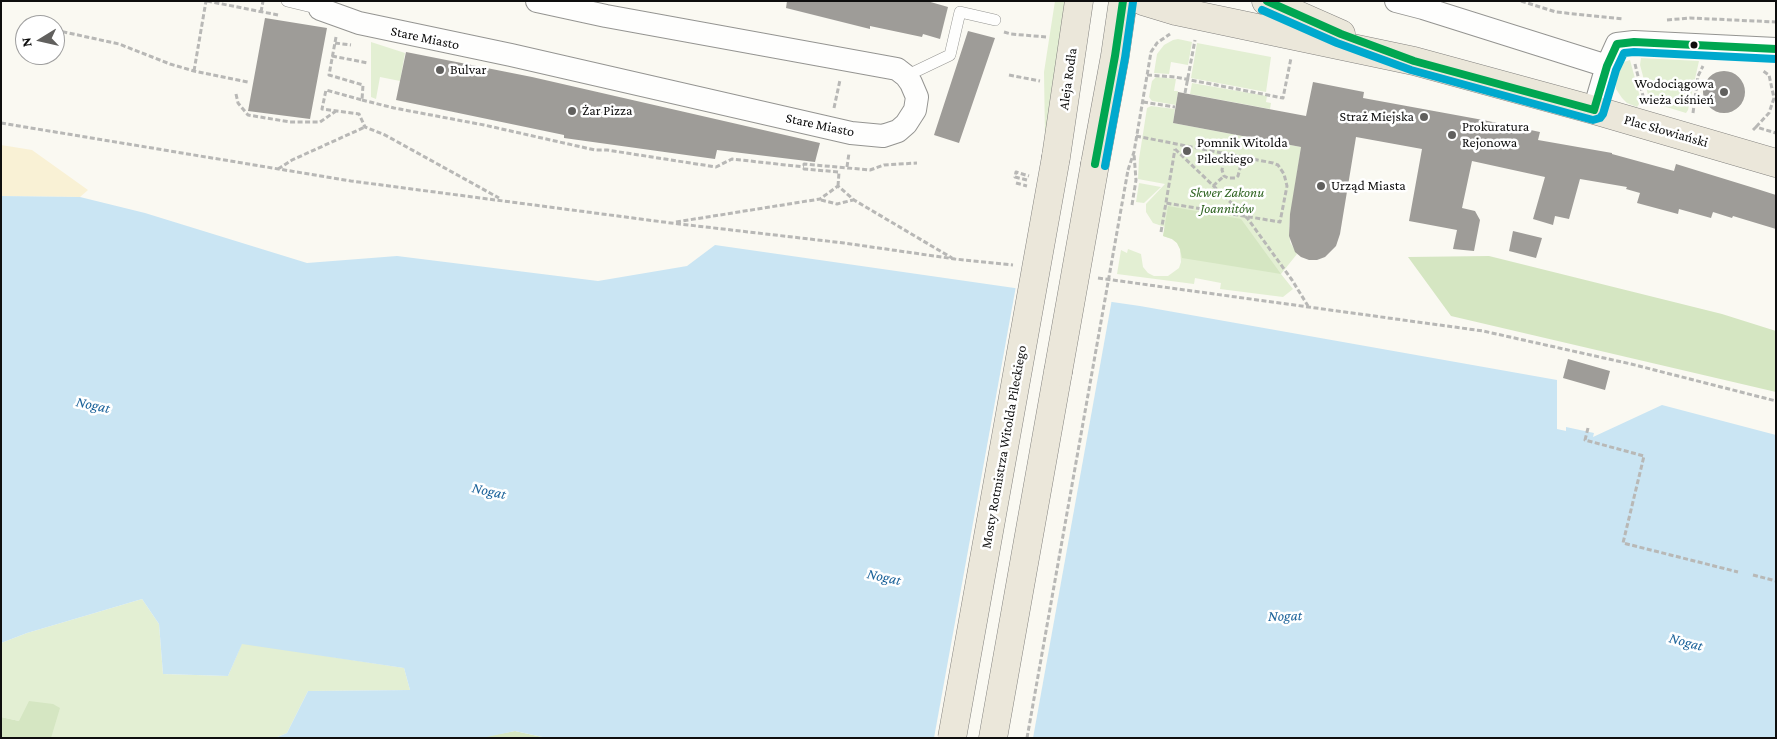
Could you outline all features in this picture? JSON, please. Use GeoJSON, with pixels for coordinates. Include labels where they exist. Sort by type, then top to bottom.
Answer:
{"type":"FeatureCollection","features":[{"type":"Feature","properties":{"kind":"main road","name":"Aleja Rodła"},"geometry":{"type":"LineString","coordinates":[[1056,157],[1079,1]]}},
{"type":"Feature","properties":{"kind":"main road"},"geometry":{"type":"LineString","coordinates":[[993,738],[1116,56],[1123,1]]}},
{"type":"Feature","properties":{"kind":"main road","name":"Plac Słowiański"},"geometry":{"type":"LineString","coordinates":[[1143,1],[1176,11],[1414,61],[1775,159]]}},
{"type":"Feature","properties":{"kind":"main road","name":"Plac Słowiański"},"geometry":{"type":"LineString","coordinates":[[1266,1],[1341,34],[1414,61]]}},
{"type":"Feature","properties":{"kind":"main road","name":"Mosty Rotmistrza Witolda Pileckiego"},"geometry":{"type":"LineString","coordinates":[[952,738],[1056,157]]}},
{"type":"Feature","properties":{"kind":"street"},"geometry":{"type":"LineString","coordinates":[[537,1],[606,16],[897,69],[906,76]]}},
{"type":"Feature","properties":{"kind":"street"},"geometry":{"type":"LineString","coordinates":[[1396,1],[1423,4],[1607,66]]}},
{"type":"Feature","properties":{"kind":"street","name":"Stare Miasto"},"geometry":{"type":"LineString","coordinates":[[321,5],[359,24],[521,57],[830,129],[883,136],[898,131],[906,124],[915,110],[917,96],[906,76]]}},
{"type":"Feature","properties":{"kind":"street"},"geometry":{"type":"LineString","coordinates":[[1594,110],[1607,66],[1617,44],[1634,42],[1776,49]]}},
{"type":"Feature","properties":{"kind":"lane"},"geometry":{"type":"LineString","coordinates":[[287,1],[321,5]]}},
{"type":"Feature","properties":{"kind":"lane"},"geometry":{"type":"LineString","coordinates":[[906,76],[950,55],[960,12],[995,20]]}},
{"type":"Feature","properties":{"kind":"path"},"geometry":{"type":"LineString","coordinates":[[194,71],[207,1],[287,17]]}},
{"type":"Feature","properties":{"kind":"path"},"geometry":{"type":"LineString","coordinates":[[260,12],[263,1]]}},
{"type":"Feature","properties":{"kind":"path"},"geometry":{"type":"LineString","coordinates":[[1521,1],[1556,12],[1626,20]]}},
{"type":"Feature","properties":{"kind":"path"},"geometry":{"type":"LineString","coordinates":[[1132,205],[1136,180],[1134,152],[1151,52],[1157,43],[1173,31],[1176,11]]}},
{"type":"Feature","properties":{"kind":"path"},"geometry":{"type":"LineString","coordinates":[[1664,20],[1690,18],[1776,22]]}},
{"type":"Feature","properties":{"kind":"path"},"geometry":{"type":"LineString","coordinates":[[995,20],[996,30],[1011,34],[1046,37]]}},
{"type":"Feature","properties":{"kind":"path"},"geometry":{"type":"LineString","coordinates":[[65,32],[119,44],[170,64],[194,71],[248,82]]}},
{"type":"Feature","properties":{"kind":"path"},"geometry":{"type":"LineString","coordinates":[[1185,93],[1196,35]]}},
{"type":"Feature","properties":{"kind":"path"},"geometry":{"type":"LineString","coordinates":[[335,41],[329,74],[363,85],[362,100]]}},
{"type":"Feature","properties":{"kind":"path"},"geometry":{"type":"LineString","coordinates":[[1147,75],[1188,79],[1283,98],[1292,54]]}},
{"type":"Feature","properties":{"kind":"path"},"geometry":{"type":"LineString","coordinates":[[332,56],[368,63]]}},
{"type":"Feature","properties":{"kind":"path"},"geometry":{"type":"LineString","coordinates":[[830,129],[844,59]]}},
{"type":"Feature","properties":{"kind":"path"},"geometry":{"type":"LineString","coordinates":[[1634,60],[1646,107]]}},
{"type":"Feature","properties":{"kind":"path"},"geometry":{"type":"LineString","coordinates":[[1692,119],[1698,76],[1704,64]]}},
{"type":"Feature","properties":{"kind":"path"},"geometry":{"type":"LineString","coordinates":[[1752,131],[1769,113],[1774,98],[1769,75],[1761,70]]}},
{"type":"Feature","properties":{"kind":"path"},"geometry":{"type":"LineString","coordinates":[[1008,75],[1040,81]]}},
{"type":"Feature","properties":{"kind":"path"},"geometry":{"type":"LineString","coordinates":[[502,200],[434,162],[365,127],[359,114],[322,109],[326,90],[394,108],[484,125],[595,150],[607,150],[716,166],[732,159],[839,172],[838,186]]}},
{"type":"Feature","properties":{"kind":"path"},"geometry":{"type":"LineString","coordinates":[[236,94],[238,103],[248,115],[290,122],[320,122],[337,111]]}},
{"type":"Feature","properties":{"kind":"path"},"geometry":{"type":"LineString","coordinates":[[1143,102],[1175,108]]}},
{"type":"Feature","properties":{"kind":"path"},"geometry":{"type":"LineString","coordinates":[[1,123],[351,181],[1020,266]]}},
{"type":"Feature","properties":{"kind":"path"},"geometry":{"type":"LineString","coordinates":[[277,170],[292,160],[365,127]]}},
{"type":"Feature","properties":{"kind":"path"},"geometry":{"type":"LineString","coordinates":[[1756,128],[1776,133]]}},
{"type":"Feature","properties":{"kind":"path"},"geometry":{"type":"LineString","coordinates":[[1136,136],[1273,163],[1278,165],[1284,174],[1287,186],[1280,222],[1166,203]]}},
{"type":"Feature","properties":{"kind":"path"},"geometry":{"type":"LineString","coordinates":[[1161,232],[1176,144]]}},
{"type":"Feature","properties":{"kind":"path"},"geometry":{"type":"LineString","coordinates":[[1175,149],[1244,216],[1292,280],[1308,306]]}},
{"type":"Feature","properties":{"kind":"path"},"geometry":{"type":"LineString","coordinates":[[1027,738],[1128,170],[1134,152]]}},
{"type":"Feature","properties":{"kind":"path"},"geometry":{"type":"LineString","coordinates":[[1225,153],[1222,170],[1224,176],[1230,179],[1236,178],[1242,157]]}},
{"type":"Feature","properties":{"kind":"path"},"geometry":{"type":"LineString","coordinates":[[804,167],[804,164],[870,170],[884,165],[917,163]]}},
{"type":"Feature","properties":{"kind":"path"},"geometry":{"type":"LineString","coordinates":[[1016,183],[1028,186],[1029,181],[1015,177],[1016,172],[1037,178]]}},
{"type":"Feature","properties":{"kind":"path"},"geometry":{"type":"LineString","coordinates":[[1213,186],[1224,176]]}},
{"type":"Feature","properties":{"kind":"path"},"geometry":{"type":"LineString","coordinates":[[820,199],[838,186]]}},
{"type":"Feature","properties":{"kind":"path"},"geometry":{"type":"LineString","coordinates":[[838,186],[854,200],[955,259]]}},
{"type":"Feature","properties":{"kind":"path"},"geometry":{"type":"LineString","coordinates":[[671,223],[820,199],[837,204],[854,200]]}},
{"type":"Feature","properties":{"kind":"path"},"geometry":{"type":"LineString","coordinates":[[1096,277],[1483,331],[1630,364],[1776,401]]}},
{"type":"Feature","properties":{"kind":"path"},"geometry":{"type":"LineString","coordinates":[[1588,428],[1585,440],[1644,456],[1623,543],[1738,572]]}},
{"type":"Feature","properties":{"kind":"path"},"geometry":{"type":"LineString","coordinates":[[1753,575],[1776,581]]}},
{"type":"Feature","properties":{"kind":"green space"},"geometry":{"type":"Polygon","coordinates":[[[1055,1],[1069,1],[1045,139],[1044,72],[1055,1]]]}},
{"type":"Feature","properties":{"kind":"green space"},"geometry":{"type":"Polygon","coordinates":[[[1178,39],[1192,42],[1188,65],[1171,62],[1169,74],[1154,73],[1157,54],[1164,45],[1178,39]]]}},
{"type":"Feature","properties":{"kind":"green space"},"geometry":{"type":"Polygon","coordinates":[[[371,42],[405,53],[400,81],[380,77],[376,99],[371,97],[371,42]]]}},
{"type":"Feature","properties":{"kind":"green space"},"geometry":{"type":"Polygon","coordinates":[[[1197,43],[1271,57],[1266,92],[1191,78],[1197,43]]]}},
{"type":"Feature","properties":{"kind":"green space"},"geometry":{"type":"Polygon","coordinates":[[[1641,58],[1699,61],[1686,113],[1650,102],[1640,65],[1641,58]]]}},
{"type":"Feature","properties":{"kind":"green space"},"geometry":{"type":"Polygon","coordinates":[[[1630,60],[1641,101],[1637,107],[1627,103],[1616,89],[1619,69],[1624,62],[1630,60]]]}},
{"type":"Feature","properties":{"kind":"green space"},"geometry":{"type":"Polygon","coordinates":[[[1156,77],[1176,79],[1174,91],[1178,91],[1176,105],[1152,101],[1149,97],[1152,81],[1156,77]]]}},
{"type":"Feature","properties":{"kind":"green space"},"geometry":{"type":"Polygon","coordinates":[[[1192,83],[1267,96],[1266,102],[1271,103],[1270,109],[1190,94],[1192,83]]]}},
{"type":"Feature","properties":{"kind":"green space","name":"Skwer Zakonu Joannitów"},"geometry":{"type":"Polygon","coordinates":[[[1151,106],[1175,109],[1173,123],[1301,147],[1289,226],[1290,242],[1297,254],[1281,274],[1293,289],[1283,297],[1220,289],[1221,283],[1195,278],[1194,284],[1117,274],[1121,250],[1127,253],[1128,249],[1141,254],[1143,267],[1154,276],[1168,276],[1179,268],[1181,262],[1180,249],[1177,243],[1163,236],[1165,227],[1153,223],[1146,212],[1146,204],[1165,184],[1138,179],[1139,159],[1147,108],[1151,106]]]}},
{"type":"Feature","properties":{"kind":"green space"},"geometry":{"type":"Polygon","coordinates":[[[1139,183],[1161,187],[1144,203],[1136,202],[1139,183]]]}},
{"type":"Feature","properties":{"kind":"green space"},"geometry":{"type":"Polygon","coordinates":[[[1168,206],[1241,219],[1281,274],[1182,258],[1177,243],[1163,236],[1168,206]]]}},
{"type":"Feature","properties":{"kind":"green space"},"geometry":{"type":"Polygon","coordinates":[[[1489,256],[1722,314],[1776,331],[1776,392],[1451,316],[1408,257],[1489,256]]]}},
{"type":"Feature","properties":{"kind":"green space"},"geometry":{"type":"Polygon","coordinates":[[[142,599],[159,624],[163,674],[228,676],[242,643],[404,668],[410,690],[308,691],[287,733],[275,738],[51,738],[51,734],[19,721],[1,717],[1,643],[27,633],[142,599]]]}},
{"type":"Feature","properties":{"kind":"green space"},"geometry":{"type":"Polygon","coordinates":[[[29,701],[53,704],[60,708],[51,738],[1,738],[1,717],[19,721],[29,701]]]}},
{"type":"Feature","properties":{"kind":"green space"},"geometry":{"type":"Polygon","coordinates":[[[515,731],[547,738],[482,738],[482,737],[515,731]]]}},
{"type":"Feature","properties":{"kind":"sand"},"geometry":{"type":"Polygon","coordinates":[[[1,145],[32,150],[88,190],[80,197],[1,196],[1,145]]]}},
{"type":"Feature","properties":{"kind":"water","name":"Nogat"},"geometry":{"type":"Polygon","coordinates":[[[1,196],[80,197],[145,213],[307,263],[397,256],[598,281],[687,266],[715,245],[1140,306],[1557,380],[1557,429],[1566,431],[1566,427],[1594,433],[1593,437],[1662,405],[1776,435],[1776,738],[547,738],[515,731],[482,738],[275,738],[287,733],[308,691],[410,690],[404,668],[242,644],[228,676],[163,674],[159,624],[142,599],[27,633],[1,643],[1,196]]]}},
{"type":"Feature","properties":{"kind":"pier"},"geometry":{"type":"Polygon","coordinates":[[[1016,286],[1112,299],[1033,738],[934,738],[1016,286]]]}},
{"type":"Feature","properties":{"kind":"building"},"geometry":{"type":"Polygon","coordinates":[[[787,1],[927,1],[948,7],[940,39],[923,34],[922,37],[870,26],[870,29],[786,8],[787,1]]]}},
{"type":"Feature","properties":{"kind":"building"},"geometry":{"type":"Polygon","coordinates":[[[265,18],[327,28],[310,119],[248,111],[265,18]]]}},
{"type":"Feature","properties":{"kind":"building"},"geometry":{"type":"Polygon","coordinates":[[[968,31],[995,38],[959,143],[934,135],[968,31]]]}},
{"type":"Feature","properties":{"kind":"building"},"geometry":{"type":"Polygon","coordinates":[[[406,52],[532,77],[820,143],[815,162],[717,150],[715,159],[564,138],[564,135],[396,100],[406,52]]]}},
{"type":"Feature","properties":{"kind":"building","name":"Wodociągowa wieża ciśnień"},"geometry":{"type":"Polygon","coordinates":[[[1720,71],[1728,71],[1739,77],[1745,92],[1739,107],[1728,113],[1720,113],[1709,107],[1703,96],[1703,88],[1709,77],[1720,71]]]}},
{"type":"Feature","properties":{"kind":"building"},"geometry":{"type":"Polygon","coordinates":[[[1313,82],[1364,92],[1363,98],[1540,132],[1538,140],[1612,153],[1674,171],[1676,164],[1754,188],[1776,195],[1776,229],[1713,212],[1711,218],[1679,209],[1678,214],[1637,203],[1640,193],[1626,189],[1627,187],[1580,179],[1569,219],[1555,216],[1553,225],[1533,219],[1545,177],[1472,161],[1462,208],[1475,211],[1480,220],[1474,251],[1453,249],[1457,230],[1409,221],[1422,149],[1356,137],[1340,234],[1336,246],[1325,257],[1309,260],[1295,252],[1289,236],[1290,214],[1301,147],[1173,123],[1178,92],[1306,116],[1313,82]]]}},
{"type":"Feature","properties":{"kind":"building"},"geometry":{"type":"Polygon","coordinates":[[[1513,231],[1542,238],[1536,258],[1509,251],[1513,231]]]}},
{"type":"Feature","properties":{"kind":"building"},"geometry":{"type":"Polygon","coordinates":[[[1568,359],[1610,371],[1605,390],[1563,378],[1568,359]]]}},
{"type":"Feature","properties":{"kind":"transit line"},"geometry":{"type":"LineString","coordinates":[[1095,164],[1123,1]]}},
{"type":"Feature","properties":{"kind":"transit line"},"geometry":{"type":"LineString","coordinates":[[1267,1],[1341,34],[1414,61],[1594,110],[1607,66],[1617,44],[1634,42],[1776,49]]}},
{"type":"Feature","properties":{"kind":"transit line"},"geometry":{"type":"LineString","coordinates":[[1105,166],[1125,58],[1133,2]]}},
{"type":"Feature","properties":{"kind":"transit line"},"geometry":{"type":"LineString","coordinates":[[1262,10],[1337,43],[1411,70],[1593,120],[1600,118],[1603,114],[1616,70],[1624,53],[1776,59]]}},
{"type":"Feature","properties":{"kind":"place","name":"Bulvar"},"geometry":{"type":"Point","coordinates":[440,70]}},
{"type":"Feature","properties":{"kind":"place","name":"Wodociągowa wieża ciśnień"},"geometry":{"type":"Point","coordinates":[1724,92]}},
{"type":"Feature","properties":{"kind":"place","name":"Żar Pizza"},"geometry":{"type":"Point","coordinates":[572,111]}},
{"type":"Feature","properties":{"kind":"place","name":"Straż Miejska"},"geometry":{"type":"Point","coordinates":[1424,117]}},
{"type":"Feature","properties":{"kind":"place","name":"Prokuratura Rejonowa"},"geometry":{"type":"Point","coordinates":[1452,135]}},
{"type":"Feature","properties":{"kind":"place","name":"Pomnik Witolda Pileckiego"},"geometry":{"type":"Point","coordinates":[1187,151]}},
{"type":"Feature","properties":{"kind":"place","name":"Urząd Miasta"},"geometry":{"type":"Point","coordinates":[1321,186]}}]}
